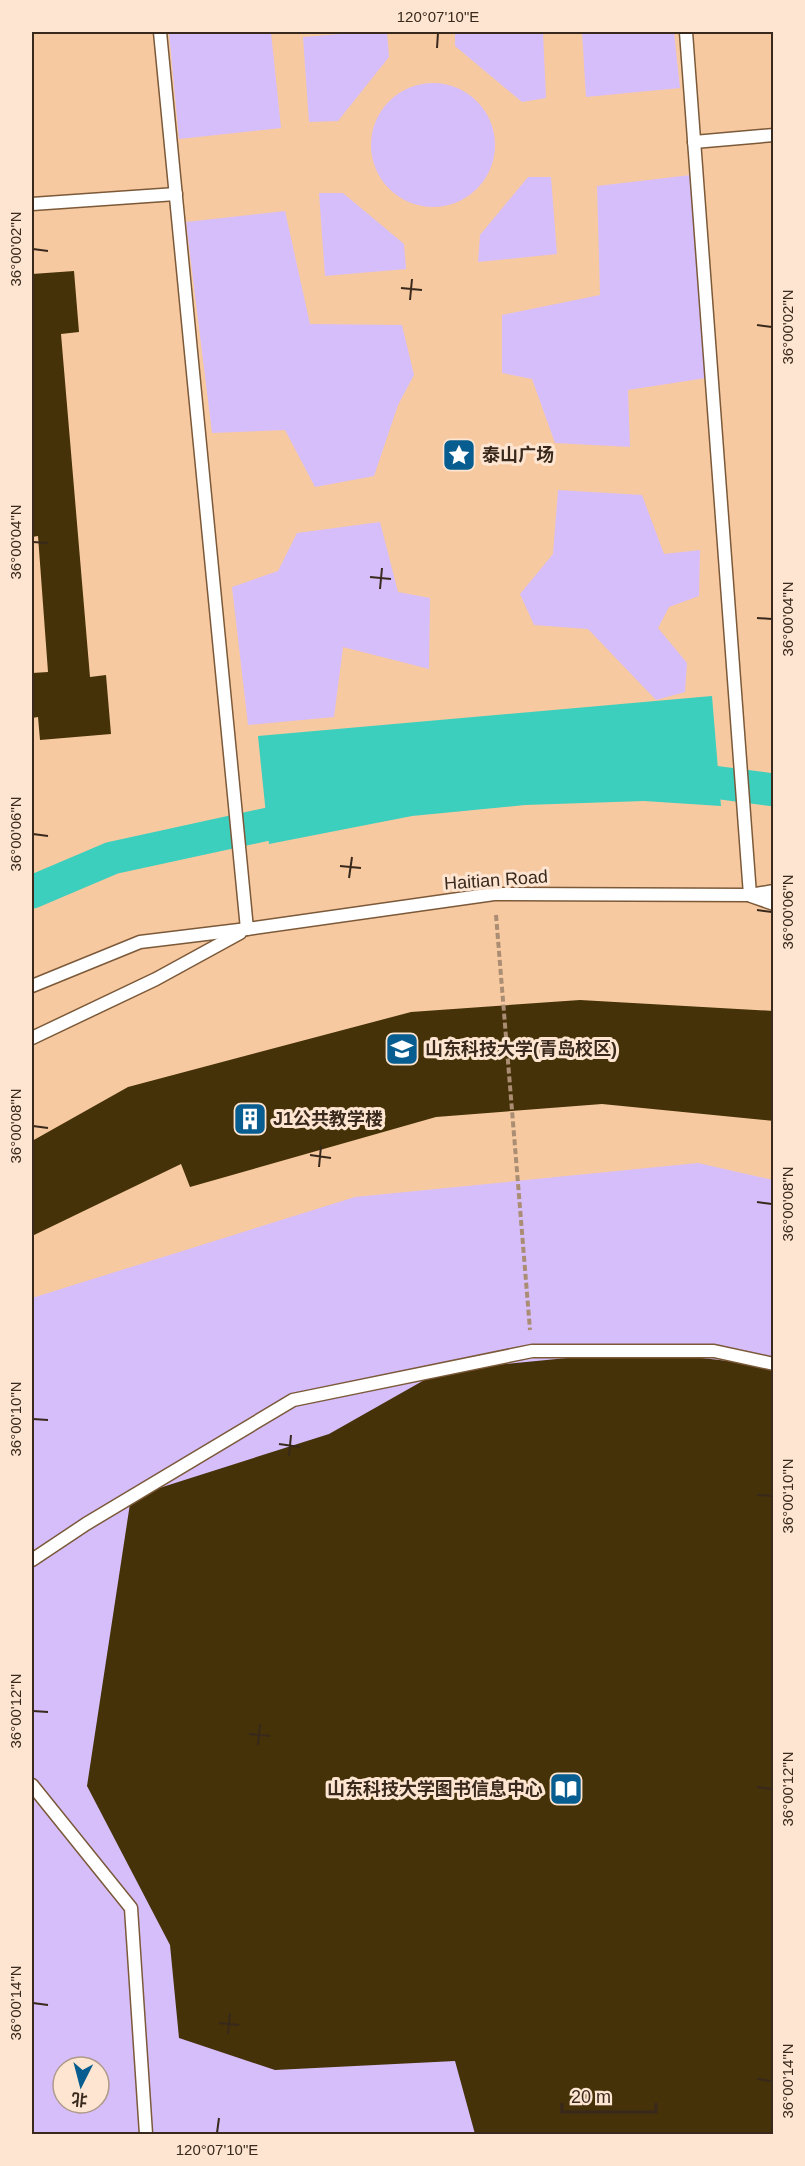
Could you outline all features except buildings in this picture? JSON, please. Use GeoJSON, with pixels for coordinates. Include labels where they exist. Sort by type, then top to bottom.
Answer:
{"type":"FeatureCollection","features":[{"type":"Feature","properties":{"kind":"lane"},"geometry":{"type":"LineString","coordinates":[[160,32],[247,929]]}},
{"type":"Feature","properties":{"kind":"lane"},"geometry":{"type":"LineString","coordinates":[[686,32],[750,895]]}},
{"type":"Feature","properties":{"kind":"lane"},"geometry":{"type":"LineString","coordinates":[[694,142],[774,135]]}},
{"type":"Feature","properties":{"kind":"lane"},"geometry":{"type":"LineString","coordinates":[[32,204],[176,194]]}},
{"type":"Feature","properties":{"kind":"lane","name":"Haitian Road"},"geometry":{"type":"LineString","coordinates":[[32,986],[140,942],[494,894],[750,895],[774,891]]}},
{"type":"Feature","properties":{"kind":"lane","name":"Haitian Road"},"geometry":{"type":"LineString","coordinates":[[750,895],[774,904]]}},
{"type":"Feature","properties":{"kind":"lane","name":"Haitian Road"},"geometry":{"type":"LineString","coordinates":[[32,1038],[156,979],[247,929]]}},
{"type":"Feature","properties":{"kind":"lane"},"geometry":{"type":"LineString","coordinates":[[32,1560],[86,1524],[293,1400],[532,1351],[714,1351],[774,1364]]}},
{"type":"Feature","properties":{"kind":"lane"},"geometry":{"type":"LineString","coordinates":[[32,1785],[130,1908],[146,2134]]}},
{"type":"Feature","properties":{"kind":"path"},"geometry":{"type":"LineString","coordinates":[[494,894],[532,1351]]}},
{"type":"Feature","properties":{"kind":"shaded area","name":"山东科技大学(青岛校区)"},"geometry":{"type":"Polygon","coordinates":[[[32,32],[773,32],[773,2134],[32,2134],[32,32]]]}},
{"type":"Feature","properties":{"kind":"shaded area"},"geometry":{"type":"Polygon","coordinates":[[[169,32],[271,32],[281,128],[179,139],[169,32]]]}},
{"type":"Feature","properties":{"kind":"shaded area"},"geometry":{"type":"Polygon","coordinates":[[[387,32],[389,57],[338,121],[309,122],[303,37],[387,32]]]}},
{"type":"Feature","properties":{"kind":"shaded area"},"geometry":{"type":"Polygon","coordinates":[[[455,32],[543,32],[546,98],[522,102],[455,46],[455,32]]]}},
{"type":"Feature","properties":{"kind":"shaded area"},"geometry":{"type":"Polygon","coordinates":[[[582,32],[674,32],[680,88],[586,97],[582,32]]]}},
{"type":"Feature","properties":{"kind":"shaded area"},"geometry":{"type":"Polygon","coordinates":[[[433,83],[457,88],[477,101],[490,121],[495,145],[490,169],[477,189],[457,202],[433,207],[409,202],[389,189],[376,169],[371,145],[376,121],[389,101],[409,88],[433,83]]]}},
{"type":"Feature","properties":{"kind":"shaded area"},"geometry":{"type":"Polygon","coordinates":[[[691,175],[706,378],[628,390],[630,447],[555,443],[532,379],[502,373],[502,315],[600,295],[597,186],[691,175]]]}},
{"type":"Feature","properties":{"kind":"shaded area"},"geometry":{"type":"Polygon","coordinates":[[[528,177],[551,177],[557,254],[478,262],[480,235],[528,177]]]}},
{"type":"Feature","properties":{"kind":"shaded area"},"geometry":{"type":"Polygon","coordinates":[[[319,193],[343,193],[404,244],[406,269],[325,276],[319,193]]]}},
{"type":"Feature","properties":{"kind":"shaded area"},"geometry":{"type":"Polygon","coordinates":[[[285,211],[310,324],[402,325],[414,375],[398,405],[374,476],[315,487],[285,430],[212,433],[186,222],[285,211]]]}},
{"type":"Feature","properties":{"kind":"shaded area"},"geometry":{"type":"Polygon","coordinates":[[[558,490],[642,495],[664,554],[700,550],[699,596],[669,607],[658,628],[687,663],[685,692],[656,700],[588,629],[534,625],[520,594],[553,554],[558,490]]]}},
{"type":"Feature","properties":{"kind":"shaded area"},"geometry":{"type":"Polygon","coordinates":[[[380,522],[398,592],[430,598],[429,669],[343,647],[334,717],[248,725],[232,587],[278,571],[297,533],[380,522]]]}},
{"type":"Feature","properties":{"kind":"shaded area"},"geometry":{"type":"Polygon","coordinates":[[[698,1163],[773,1180],[773,2134],[32,2134],[32,1298],[355,1197],[698,1163]]]}},
{"type":"Feature","properties":{"kind":"water"},"geometry":{"type":"Polygon","coordinates":[[[712,696],[721,806],[644,801],[525,805],[412,816],[269,844],[258,736],[712,696]]]}},
{"type":"Feature","properties":{"kind":"waterway"},"geometry":{"type":"LineString","coordinates":[[674,780],[690,779],[774,790]]}},
{"type":"Feature","properties":{"kind":"waterway"},"geometry":{"type":"LineString","coordinates":[[32,892],[112,858],[310,815]]}},
{"type":"Feature","properties":{"kind":"place","name":"泰山广场"},"geometry":{"type":"Point","coordinates":[459,455]}},
{"type":"Feature","properties":{"kind":"place","name":"山东科技大学(青岛校区)"},"geometry":{"type":"Point","coordinates":[402,1049]}},
{"type":"Feature","properties":{"kind":"place","name":"J1公共教学楼"},"geometry":{"type":"Point","coordinates":[250,1119]}},
{"type":"Feature","properties":{"kind":"place","name":"山东科技大学图书信息中心"},"geometry":{"type":"Point","coordinates":[566,1789]}}]}
